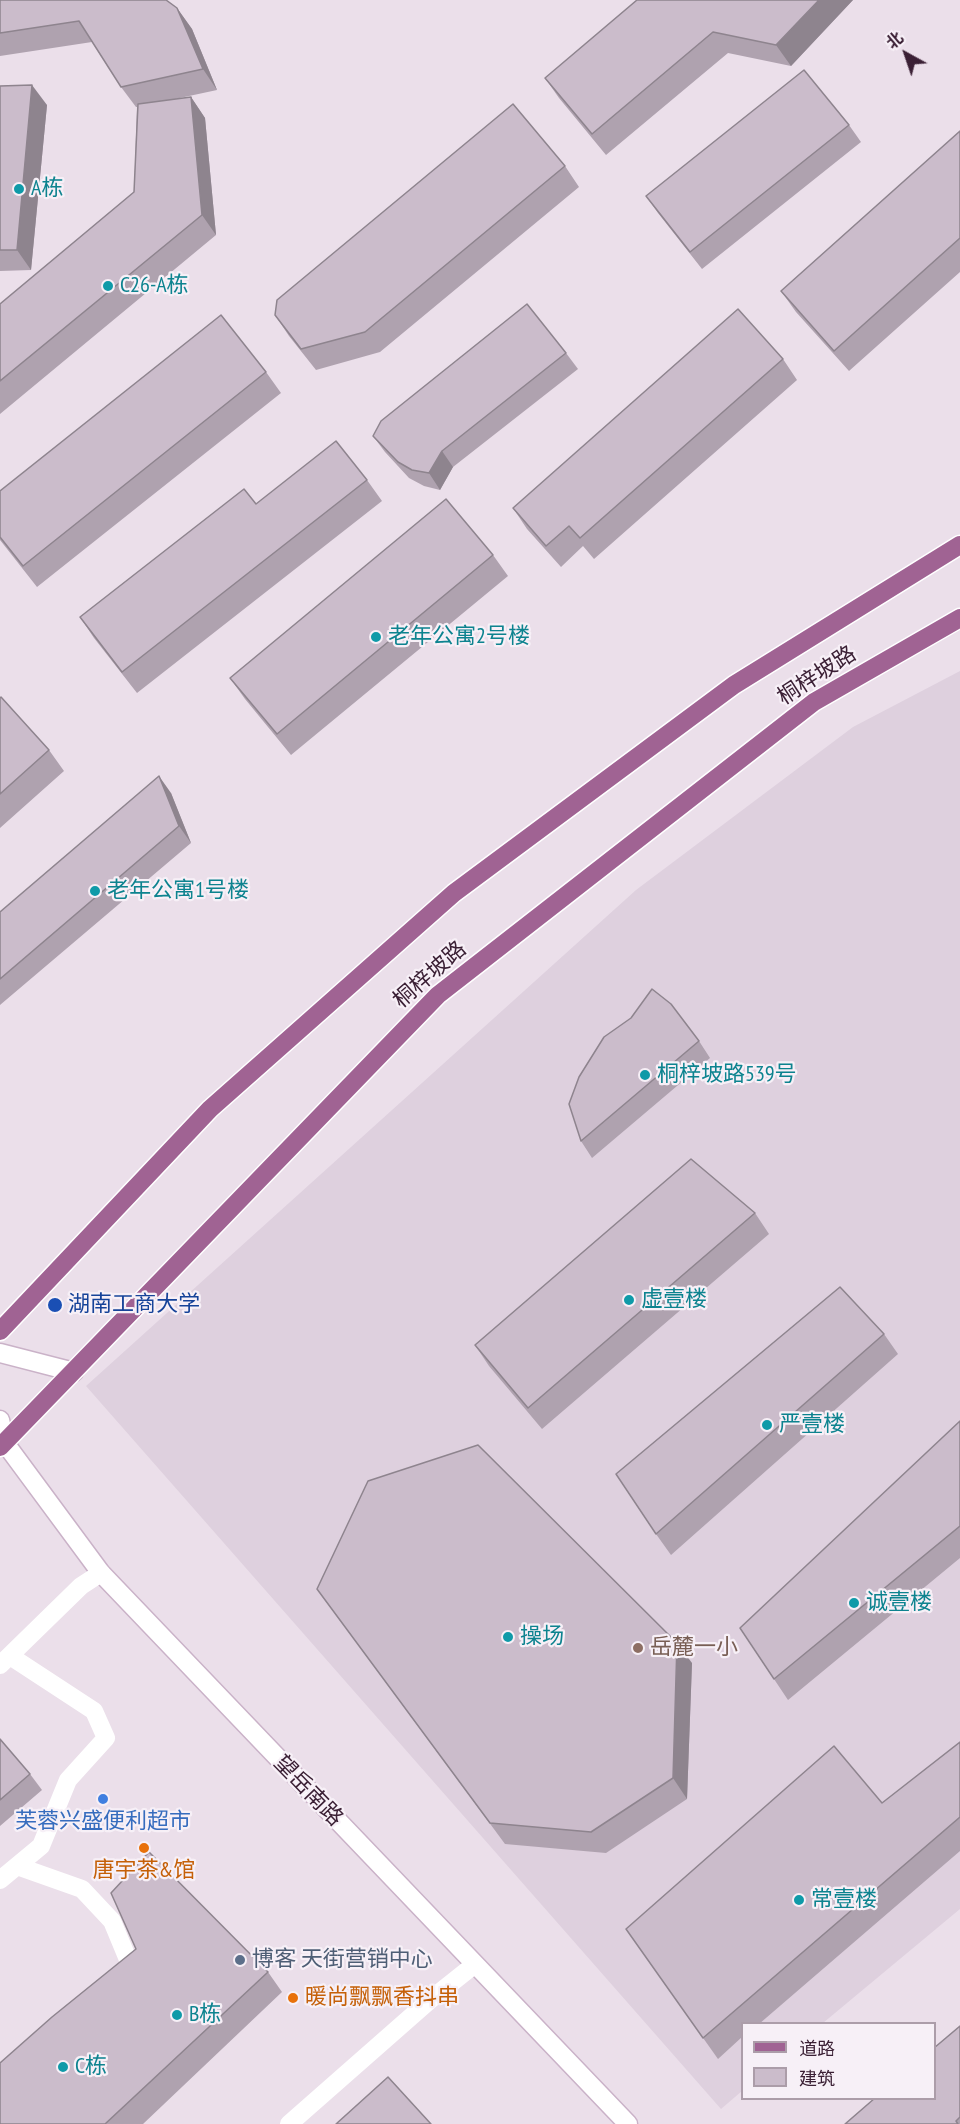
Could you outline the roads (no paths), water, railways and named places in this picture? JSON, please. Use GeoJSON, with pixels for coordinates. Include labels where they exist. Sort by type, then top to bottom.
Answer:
{"type":"FeatureCollection","features":[{"type":"Feature","properties":{"kind":"main road","name":"桐梓坡路"},"geometry":{"type":"LineString","coordinates":[[0,1331],[210,1109],[454,893],[734,685],[960,545]]}},
{"type":"Feature","properties":{"kind":"main road","name":"桐梓坡路"},"geometry":{"type":"LineString","coordinates":[[2,1445],[438,995],[814,702],[960,618]]}},
{"type":"Feature","properties":{"kind":"street"},"geometry":{"type":"LineString","coordinates":[[0,1353],[74,1372]]}},
{"type":"Feature","properties":{"kind":"street"},"geometry":{"type":"LineString","coordinates":[[0,1420],[2,1445]]}},
{"type":"Feature","properties":{"kind":"street","name":"望岳南路"},"geometry":{"type":"LineString","coordinates":[[2,1445],[101,1574],[628,2124]]}},
{"type":"Feature","properties":{"kind":"street"},"geometry":{"type":"LineString","coordinates":[[0,1880],[41,1846],[68,1780],[106,1738],[94,1711],[5,1660],[81,1587],[101,1574]]}},
{"type":"Feature","properties":{"kind":"street"},"geometry":{"type":"LineString","coordinates":[[17,1866],[82,1889],[112,1921],[134,1974],[116,1988]]}},
{"type":"Feature","properties":{"kind":"street"},"geometry":{"type":"LineString","coordinates":[[289,2124],[430,2000],[474,1965]]}},
{"type":"Feature","properties":{"kind":"place","name":"A栋"},"geometry":{"type":"Point","coordinates":[19,189]}},
{"type":"Feature","properties":{"kind":"place","name":"C26-A栋"},"geometry":{"type":"Point","coordinates":[108,286]}},
{"type":"Feature","properties":{"kind":"place","name":"老年公寓2号楼"},"geometry":{"type":"Point","coordinates":[376,637]}},
{"type":"Feature","properties":{"kind":"place","name":"老年公寓1号楼"},"geometry":{"type":"Point","coordinates":[95,891]}},
{"type":"Feature","properties":{"kind":"place","name":"桐梓坡路539号"},"geometry":{"type":"Point","coordinates":[645,1075]}},
{"type":"Feature","properties":{"kind":"place","name":"虚壹楼"},"geometry":{"type":"Point","coordinates":[629,1300]}},
{"type":"Feature","properties":{"kind":"place","name":"湖南工商大学"},"geometry":{"type":"Point","coordinates":[55,1305]}},
{"type":"Feature","properties":{"kind":"place","name":"严壹楼"},"geometry":{"type":"Point","coordinates":[767,1425]}},
{"type":"Feature","properties":{"kind":"place","name":"诚壹楼"},"geometry":{"type":"Point","coordinates":[854,1603]}},
{"type":"Feature","properties":{"kind":"place","name":"操场"},"geometry":{"type":"Point","coordinates":[508,1637]}},
{"type":"Feature","properties":{"kind":"place","name":"岳麓一小"},"geometry":{"type":"Point","coordinates":[638,1648]}},
{"type":"Feature","properties":{"kind":"place","name":"芙蓉兴盛便利超市"},"geometry":{"type":"Point","coordinates":[103,1799]}},
{"type":"Feature","properties":{"kind":"place","name":"唐宇茶&馆"},"geometry":{"type":"Point","coordinates":[144,1848]}},
{"type":"Feature","properties":{"kind":"place","name":"常壹楼"},"geometry":{"type":"Point","coordinates":[799,1900]}},
{"type":"Feature","properties":{"kind":"place","name":"博客 天街营销中心"},"geometry":{"type":"Point","coordinates":[240,1960]}},
{"type":"Feature","properties":{"kind":"place","name":"暖尚飘飘香抖串"},"geometry":{"type":"Point","coordinates":[293,1998]}},
{"type":"Feature","properties":{"kind":"place","name":"B栋"},"geometry":{"type":"Point","coordinates":[177,2015]}},
{"type":"Feature","properties":{"kind":"place","name":"C栋"},"geometry":{"type":"Point","coordinates":[63,2067]}}]}
